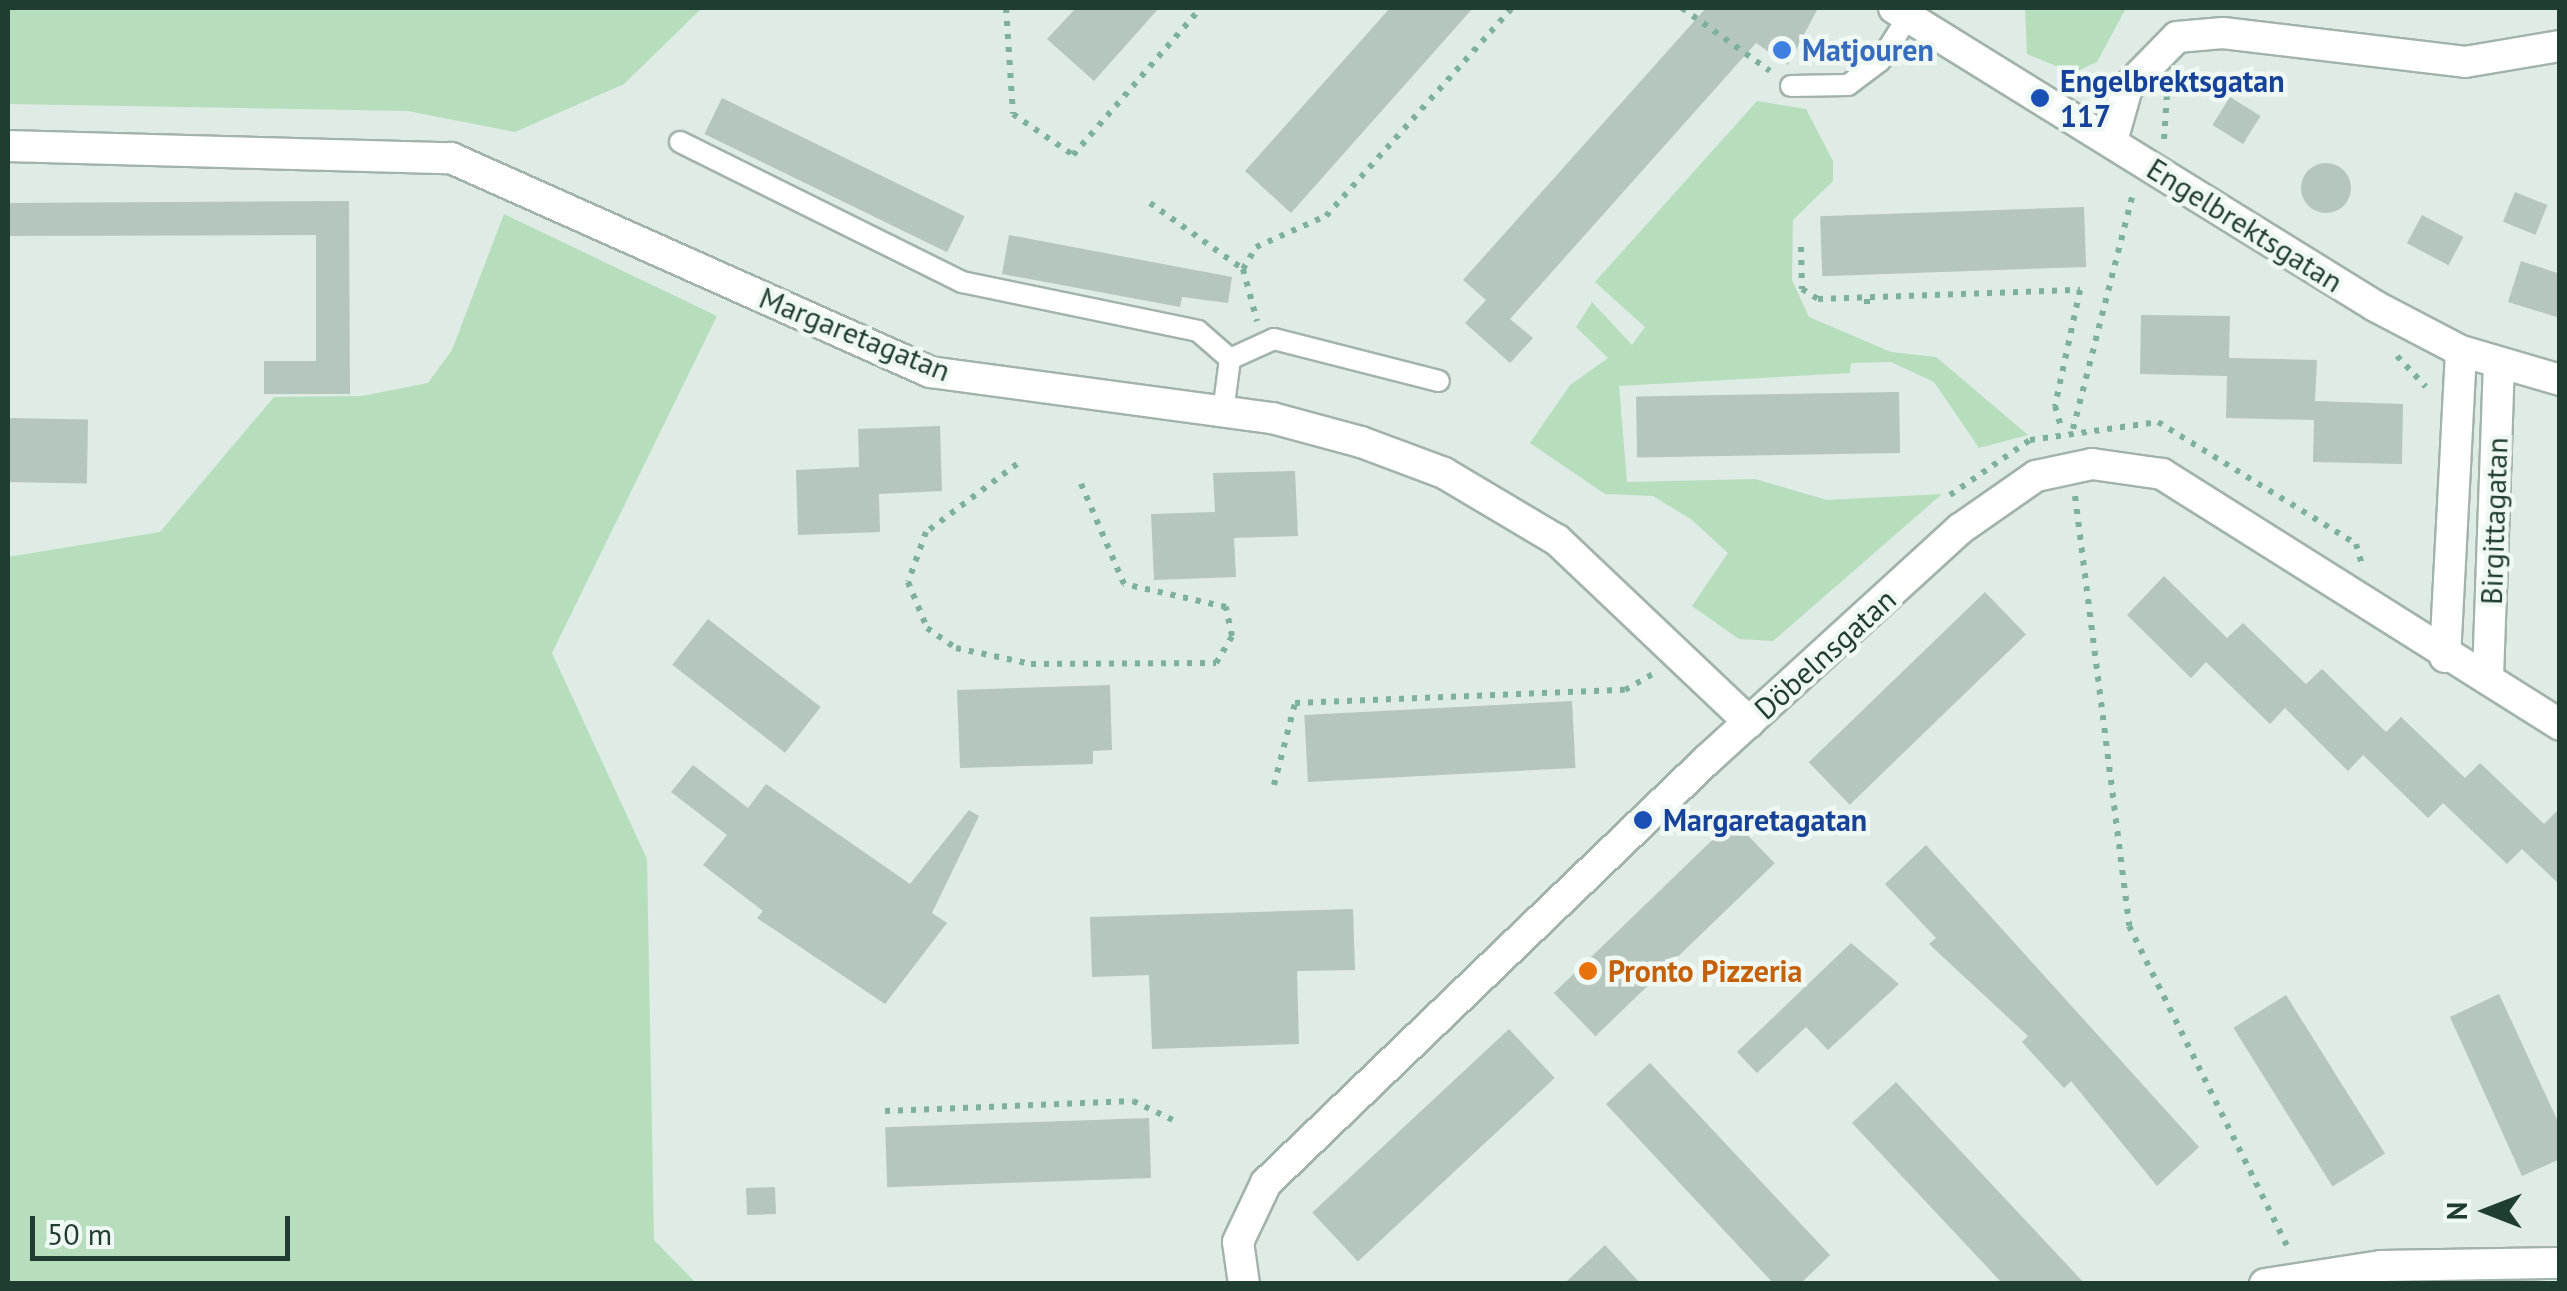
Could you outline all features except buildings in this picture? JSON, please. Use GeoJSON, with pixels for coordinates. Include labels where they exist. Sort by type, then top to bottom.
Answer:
{"type":"FeatureCollection","features":[{"type":"Feature","properties":{"kind":"street","name":"Engelbrektsgatan"},"geometry":{"type":"LineString","coordinates":[[1901,12],[2461,351],[2499,366],[2560,380]]}},
{"type":"Feature","properties":{"kind":"street"},"geometry":{"type":"LineString","coordinates":[[2112,140],[2128,88],[2177,37],[2223,33],[2464,62],[2560,46]]}},
{"type":"Feature","properties":{"kind":"street","name":"Margaretagatan"},"geometry":{"type":"LineString","coordinates":[[8,146],[451,158],[930,372],[1223,412],[1361,442],[1503,504],[1596,570],[1749,722]]}},
{"type":"Feature","properties":{"kind":"street","name":"Birgittagatan"},"geometry":{"type":"LineString","coordinates":[[2445,657],[2461,351]]}},
{"type":"Feature","properties":{"kind":"street","name":"Birgittagatan"},"geometry":{"type":"LineString","coordinates":[[2488,677],[2499,366]]}},
{"type":"Feature","properties":{"kind":"street","name":"Döbelnsgatan"},"geometry":{"type":"LineString","coordinates":[[1244,1284],[1238,1242],[1266,1183],[1749,722],[2003,493],[2072,465],[2162,474],[2206,496],[2445,657],[2488,677],[2560,725]]}},
{"type":"Feature","properties":{"kind":"street"},"geometry":{"type":"LineString","coordinates":[[2264,1284],[2302,1276],[2560,1263]]}},
{"type":"Feature","properties":{"kind":"lane"},"geometry":{"type":"LineString","coordinates":[[1792,86],[1848,85],[1880,61],[1901,12]]}},
{"type":"Feature","properties":{"kind":"lane"},"geometry":{"type":"LineString","coordinates":[[680,142],[962,282],[1168,322],[1198,332],[1230,359]]}},
{"type":"Feature","properties":{"kind":"lane"},"geometry":{"type":"LineString","coordinates":[[1230,359],[1262,342],[1438,380]]}},
{"type":"Feature","properties":{"kind":"lane"},"geometry":{"type":"LineString","coordinates":[[1223,412],[1230,359]]}},
{"type":"Feature","properties":{"kind":"path"},"geometry":{"type":"LineString","coordinates":[[1006,8],[1013,114],[1073,155],[1201,8]]}},
{"type":"Feature","properties":{"kind":"path"},"geometry":{"type":"LineString","coordinates":[[1243,270],[1256,248],[1326,216],[1512,8]]}},
{"type":"Feature","properties":{"kind":"path"},"geometry":{"type":"LineString","coordinates":[[1682,8],[1792,86]]}},
{"type":"Feature","properties":{"kind":"path"},"geometry":{"type":"LineString","coordinates":[[2172,150],[2160,123],[2174,80]]}},
{"type":"Feature","properties":{"kind":"path"},"geometry":{"type":"LineString","coordinates":[[2117,182],[2150,203]]}},
{"type":"Feature","properties":{"kind":"path"},"geometry":{"type":"LineString","coordinates":[[2133,193],[2073,429],[2072,465],[2096,715],[2129,926],[2302,1276]]}},
{"type":"Feature","properties":{"kind":"path"},"geometry":{"type":"LineString","coordinates":[[1150,203],[1243,270],[1262,342]]}},
{"type":"Feature","properties":{"kind":"path"},"geometry":{"type":"LineString","coordinates":[[1801,247],[1802,289],[1818,299],[2080,290],[2056,406],[2062,430]]}},
{"type":"Feature","properties":{"kind":"path"},"geometry":{"type":"LineString","coordinates":[[1867,298],[1867,310]]}},
{"type":"Feature","properties":{"kind":"path"},"geometry":{"type":"LineString","coordinates":[[2386,347],[2433,400]]}},
{"type":"Feature","properties":{"kind":"path"},"geometry":{"type":"LineString","coordinates":[[1936,510],[1989,461],[2062,430],[2168,425],[2356,544],[2372,570]]}},
{"type":"Feature","properties":{"kind":"path"},"geometry":{"type":"LineString","coordinates":[[1017,464],[926,532],[908,582],[927,628],[956,648],[1030,664],[1216,663],[1232,636],[1226,607],[1124,584],[1079,478]]}},
{"type":"Feature","properties":{"kind":"path"},"geometry":{"type":"LineString","coordinates":[[1274,785],[1295,703],[1625,690],[1657,671],[1675,646]]}},
{"type":"Feature","properties":{"kind":"path"},"geometry":{"type":"LineString","coordinates":[[885,1111],[1133,1100],[1173,1120]]}},
{"type":"Feature","properties":{"kind":"green space"},"geometry":{"type":"Polygon","coordinates":[[[8,8],[702,8],[624,84],[515,132],[408,111],[8,104],[8,8]]]}},
{"type":"Feature","properties":{"kind":"green space"},"geometry":{"type":"Polygon","coordinates":[[[2025,8],[2126,8],[2097,62],[2073,73],[2027,54],[2025,8]]]}},
{"type":"Feature","properties":{"kind":"green space"},"geometry":{"type":"Polygon","coordinates":[[[1757,101],[1806,109],[1833,161],[1833,181],[1793,220],[1792,280],[1809,317],[1891,352],[1936,357],[2028,435],[1979,448],[1934,382],[1891,362],[1851,363],[1850,373],[1619,386],[1627,482],[1755,479],[1827,500],[1942,494],[1773,641],[1739,639],[1692,606],[1728,553],[1692,520],[1653,496],[1605,494],[1530,443],[1570,385],[1608,358],[1576,327],[1592,302],[1632,345],[1645,327],[1595,282],[1757,101]]]}},
{"type":"Feature","properties":{"kind":"green space"},"geometry":{"type":"Polygon","coordinates":[[[504,214],[717,316],[552,653],[647,859],[654,1240],[696,1283],[8,1283],[8,557],[160,532],[274,397],[362,396],[428,383],[452,350],[504,214]]]}},
{"type":"Feature","properties":{"kind":"place","name":"Matjouren"},"geometry":{"type":"Point","coordinates":[1782,50]}},
{"type":"Feature","properties":{"kind":"place","name":"Engelbrektsgatan 117"},"geometry":{"type":"Point","coordinates":[2040,98]}},
{"type":"Feature","properties":{"kind":"place","name":"Margaretagatan"},"geometry":{"type":"Point","coordinates":[1643,820]}},
{"type":"Feature","properties":{"kind":"place","name":"Pronto Pizzeria"},"geometry":{"type":"Point","coordinates":[1588,971]}}]}
